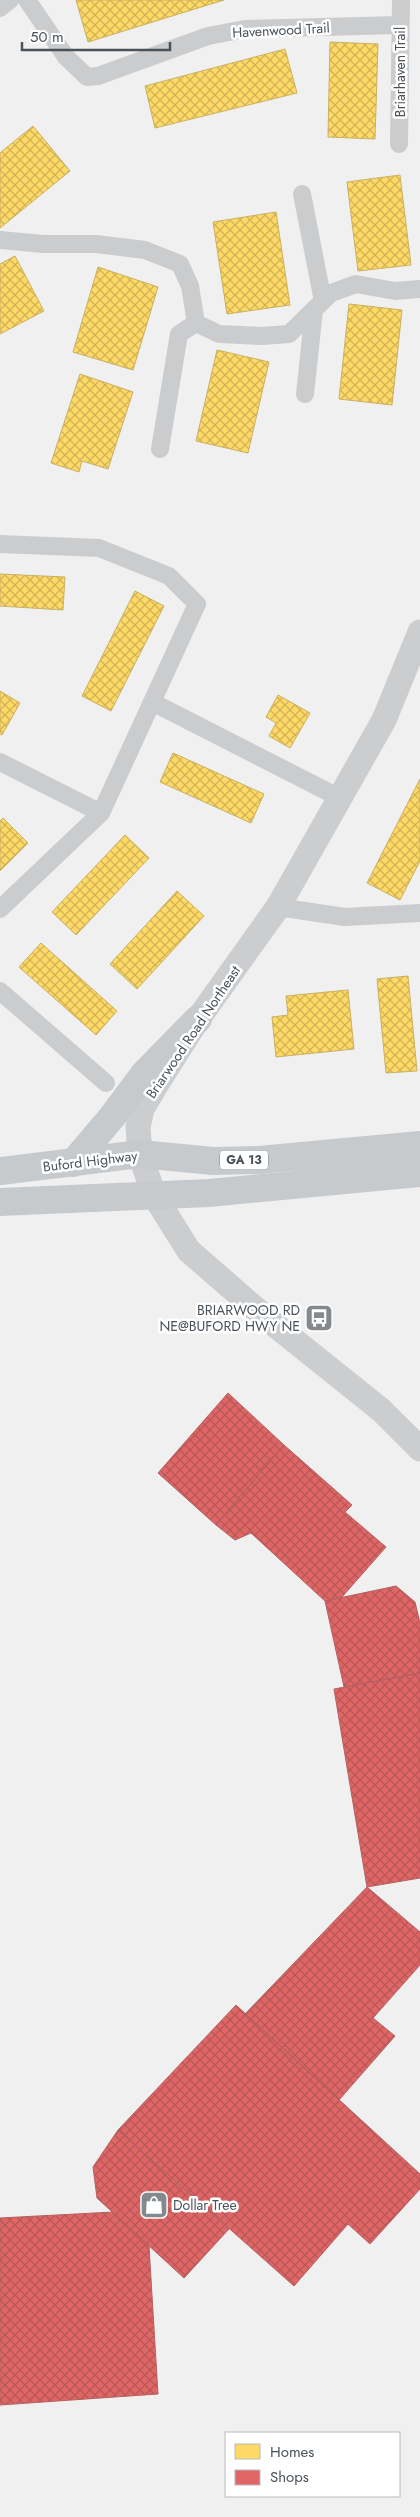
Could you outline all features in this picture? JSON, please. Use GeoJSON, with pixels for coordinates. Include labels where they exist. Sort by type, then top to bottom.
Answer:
{"type":"FeatureCollection","features":[{"type":"Feature","properties":{"kind":"main road"},"geometry":{"type":"LineString","coordinates":[[73,1163],[112,1118],[145,1073],[198,1019]]}},
{"type":"Feature","properties":{"kind":"main road","name":"Buford Highway"},"geometry":{"type":"LineString","coordinates":[[0,1171],[140,1154],[213,1161],[259,1160],[420,1145]]}},
{"type":"Feature","properties":{"kind":"main road","name":"GA 13"},"geometry":{"type":"LineString","coordinates":[[0,1202],[154,1195],[320,1184],[420,1173]]}},
{"type":"Feature","properties":{"kind":"street"},"geometry":{"type":"LineString","coordinates":[[0,8],[10,0]]}},
{"type":"Feature","properties":{"kind":"street","name":"Havenwood Trail"},"geometry":{"type":"LineString","coordinates":[[27,0],[66,57],[87,77],[98,76],[208,36],[245,29],[400,25]]}},
{"type":"Feature","properties":{"kind":"street","name":"Briarhaven Trail"},"geometry":{"type":"LineString","coordinates":[[400,144],[401,0]]}},
{"type":"Feature","properties":{"kind":"street"},"geometry":{"type":"LineString","coordinates":[[302,194],[318,305],[306,394]]}},
{"type":"Feature","properties":{"kind":"street"},"geometry":{"type":"LineString","coordinates":[[0,240],[43,244],[96,244],[145,250],[180,264],[190,286],[196,323]]}},
{"type":"Feature","properties":{"kind":"street"},"geometry":{"type":"LineString","coordinates":[[196,323],[219,334],[262,336],[289,334],[331,293],[356,284],[395,291],[420,289]]}},
{"type":"Feature","properties":{"kind":"street"},"geometry":{"type":"LineString","coordinates":[[160,449],[180,334],[196,323]]}},
{"type":"Feature","properties":{"kind":"street"},"geometry":{"type":"LineString","coordinates":[[0,544],[99,548],[169,576],[197,604],[101,813],[0,909]]}},
{"type":"Feature","properties":{"kind":"street","name":"Briarwood Road Northeast"},"geometry":{"type":"LineString","coordinates":[[420,632],[384,720],[278,907],[198,1019],[142,1109],[138,1127],[140,1154],[154,1195],[189,1250],[265,1317],[381,1410],[420,1449]]}},
{"type":"Feature","properties":{"kind":"street"},"geometry":{"type":"LineString","coordinates":[[152,702],[340,798]]}},
{"type":"Feature","properties":{"kind":"street"},"geometry":{"type":"LineString","coordinates":[[0,762],[101,813]]}},
{"type":"Feature","properties":{"kind":"street"},"geometry":{"type":"LineString","coordinates":[[278,907],[345,917],[420,913]]}},
{"type":"Feature","properties":{"kind":"street"},"geometry":{"type":"LineString","coordinates":[[0,991],[106,1083]]}},
{"type":"Feature","properties":{"kind":"building: Homes"},"geometry":{"type":"Polygon","coordinates":[[[76,0],[224,0],[88,42],[76,0]]]}},
{"type":"Feature","properties":{"kind":"building: Homes"},"geometry":{"type":"Polygon","coordinates":[[[330,42],[378,44],[375,139],[328,137],[330,42]]]}},
{"type":"Feature","properties":{"kind":"building: Homes"},"geometry":{"type":"Polygon","coordinates":[[[285,49],[297,93],[155,128],[145,86],[285,49]]]}},
{"type":"Feature","properties":{"kind":"building: Homes"},"geometry":{"type":"Polygon","coordinates":[[[33,126],[70,171],[0,228],[0,153],[33,126]]]}},
{"type":"Feature","properties":{"kind":"building: Homes"},"geometry":{"type":"Polygon","coordinates":[[[400,175],[411,265],[358,271],[347,182],[400,175]]]}},
{"type":"Feature","properties":{"kind":"building: Homes"},"geometry":{"type":"Polygon","coordinates":[[[276,212],[290,305],[227,314],[213,222],[276,212]]]}},
{"type":"Feature","properties":{"kind":"building: Homes"},"geometry":{"type":"Polygon","coordinates":[[[15,256],[44,311],[0,334],[0,264],[15,256]]]}},
{"type":"Feature","properties":{"kind":"building: Homes"},"geometry":{"type":"Polygon","coordinates":[[[98,267],[158,287],[133,370],[73,352],[98,267]]]}},
{"type":"Feature","properties":{"kind":"building: Homes"},"geometry":{"type":"Polygon","coordinates":[[[349,304],[402,310],[392,405],[339,399],[349,304]]]}},
{"type":"Feature","properties":{"kind":"building: Homes"},"geometry":{"type":"Polygon","coordinates":[[[217,350],[269,362],[248,453],[196,441],[217,350]]]}},
{"type":"Feature","properties":{"kind":"building: Homes"},"geometry":{"type":"Polygon","coordinates":[[[80,374],[133,392],[108,469],[82,461],[79,472],[51,463],[80,374]]]}},
{"type":"Feature","properties":{"kind":"building: Homes"},"geometry":{"type":"Polygon","coordinates":[[[0,574],[65,577],[63,610],[0,606],[0,574]]]}},
{"type":"Feature","properties":{"kind":"building: Homes"},"geometry":{"type":"Polygon","coordinates":[[[135,591],[164,606],[111,711],[82,696],[135,591]]]}},
{"type":"Feature","properties":{"kind":"building: Homes"},"geometry":{"type":"Polygon","coordinates":[[[0,691],[20,703],[2,735],[0,734],[0,691]]]}},
{"type":"Feature","properties":{"kind":"building: Homes"},"geometry":{"type":"Polygon","coordinates":[[[278,695],[310,713],[290,748],[269,736],[276,723],[266,717],[278,695]]]}},
{"type":"Feature","properties":{"kind":"building: Homes"},"geometry":{"type":"Polygon","coordinates":[[[173,753],[264,794],[251,823],[160,782],[173,753]]]}},
{"type":"Feature","properties":{"kind":"building: Homes"},"geometry":{"type":"Polygon","coordinates":[[[420,779],[420,861],[400,900],[367,883],[420,779]]]}},
{"type":"Feature","properties":{"kind":"building: Homes"},"geometry":{"type":"Polygon","coordinates":[[[3,818],[28,843],[0,871],[0,821],[3,818]]]}},
{"type":"Feature","properties":{"kind":"building: Homes"},"geometry":{"type":"Polygon","coordinates":[[[125,835],[149,858],[76,935],[52,912],[125,835]]]}},
{"type":"Feature","properties":{"kind":"building: Homes"},"geometry":{"type":"Polygon","coordinates":[[[177,891],[204,916],[137,989],[110,964],[177,891]]]}},
{"type":"Feature","properties":{"kind":"building: Homes"},"geometry":{"type":"Polygon","coordinates":[[[41,943],[117,1011],[96,1035],[19,967],[41,943]]]}},
{"type":"Feature","properties":{"kind":"building: Homes"},"geometry":{"type":"Polygon","coordinates":[[[408,976],[417,1071],[386,1073],[377,979],[408,976]]]}},
{"type":"Feature","properties":{"kind":"building: Homes"},"geometry":{"type":"Polygon","coordinates":[[[348,990],[354,1049],[276,1057],[272,1017],[288,1015],[286,996],[348,990]]]}},
{"type":"Feature","properties":{"kind":"building: Shops"},"geometry":{"type":"Polygon","coordinates":[[[228,1393],[284,1445],[216,1525],[158,1473],[228,1393]]]}},
{"type":"Feature","properties":{"kind":"building: Shops"},"geometry":{"type":"Polygon","coordinates":[[[284,1445],[352,1505],[345,1512],[386,1547],[342,1597],[325,1601],[251,1533],[235,1540],[216,1525],[284,1445]]]}},
{"type":"Feature","properties":{"kind":"building: Shops"},"geometry":{"type":"Polygon","coordinates":[[[396,1586],[415,1602],[420,1623],[420,1673],[344,1687],[325,1601],[396,1586]]]}},
{"type":"Feature","properties":{"kind":"building: Shops"},"geometry":{"type":"Polygon","coordinates":[[[420,1673],[420,1878],[367,1887],[334,1689],[420,1673]]]}},
{"type":"Feature","properties":{"kind":"building: Shops"},"geometry":{"type":"Polygon","coordinates":[[[367,1887],[420,1932],[420,1965],[373,2018],[395,2036],[339,2100],[245,2014],[367,1887]]]}},
{"type":"Feature","properties":{"kind":"building: Shops"},"geometry":{"type":"Polygon","coordinates":[[[236,2005],[420,2174],[420,2189],[370,2244],[348,2224],[294,2286],[118,2130],[236,2005]]]}},
{"type":"Feature","properties":{"kind":"building: Shops","name":"Dollar Tree"},"geometry":{"type":"Polygon","coordinates":[[[118,2130],[229,2229],[184,2278],[97,2198],[93,2167],[118,2130]]]}},
{"type":"Feature","properties":{"kind":"building: Shops"},"geometry":{"type":"Polygon","coordinates":[[[113,2212],[149,2246],[158,2394],[0,2405],[0,2218],[113,2212]]]}},
{"type":"Feature","properties":{"kind":"place","name":"BRIARWOOD RD NE@BUFORD HWY NE"},"geometry":{"type":"Point","coordinates":[319,1318]}},
{"type":"Feature","properties":{"kind":"place","name":"Dollar Tree"},"geometry":{"type":"Point","coordinates":[154,2205]}}]}
